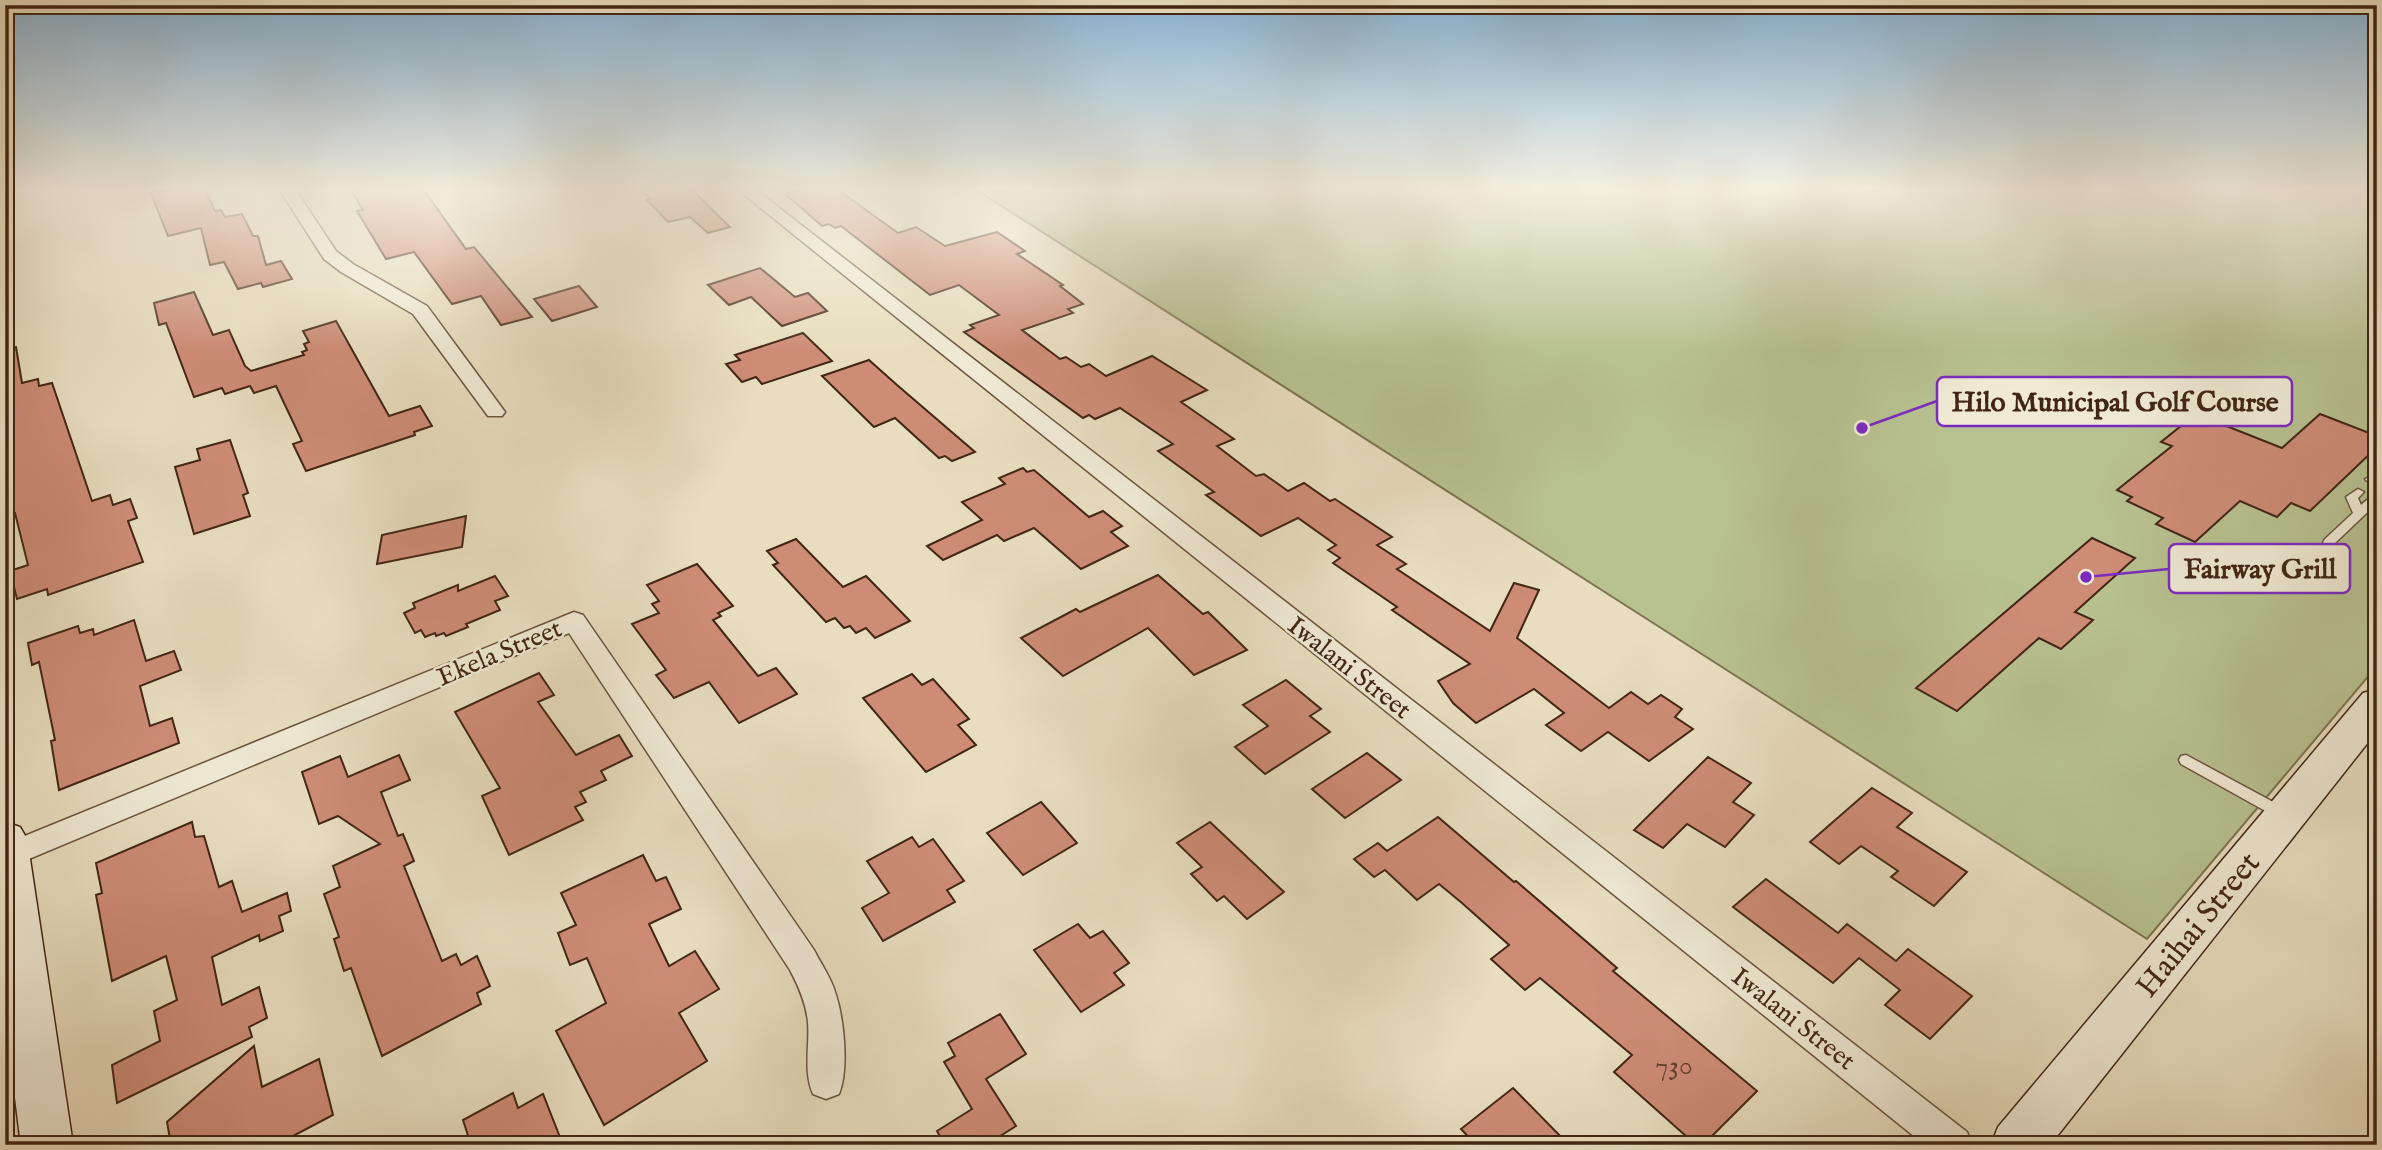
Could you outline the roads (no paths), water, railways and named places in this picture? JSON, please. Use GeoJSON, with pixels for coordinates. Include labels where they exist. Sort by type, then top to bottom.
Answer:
{"type":"FeatureCollection","features":[{"type":"Feature","properties":{"kind":"street"},"geometry":{"type":"LineString","coordinates":[[322,243],[330,255],[420,310],[495,412]]}},
{"type":"Feature","properties":{"kind":"street","name":"Iwalani Street"},"geometry":{"type":"LineString","coordinates":[[813,243],[1954,1145]]}},
{"type":"Feature","properties":{"kind":"street","name":"Ekela Street"},"geometry":{"type":"LineString","coordinates":[[6,851],[574,621],[802,960],[819,993],[825,1023],[826,1082]]}},
{"type":"Feature","properties":{"kind":"street","name":"Haihai Street"},"geometry":{"type":"LineString","coordinates":[[2017,1145],[2377,703]]}},
{"type":"Feature","properties":{"kind":"street"},"geometry":{"type":"LineString","coordinates":[[6,851],[47,1145]]}},
{"type":"Feature","properties":{"kind":"lane"},"geometry":{"type":"LineString","coordinates":[[2358,492],[2352,497],[2359,514]]}},
{"type":"Feature","properties":{"kind":"lane"},"geometry":{"type":"LineString","coordinates":[[2329,542],[2377,497]]}},
{"type":"Feature","properties":{"kind":"lane"},"geometry":{"type":"LineString","coordinates":[[2186,760],[2286,815]]}},
{"type":"Feature","properties":{"kind":"place","name":"Hilo Municipal Golf Course"},"geometry":{"type":"Point","coordinates":[1862,428]}},
{"type":"Feature","properties":{"kind":"place","name":"Fairway Grill"},"geometry":{"type":"Point","coordinates":[2086,577]}}]}
